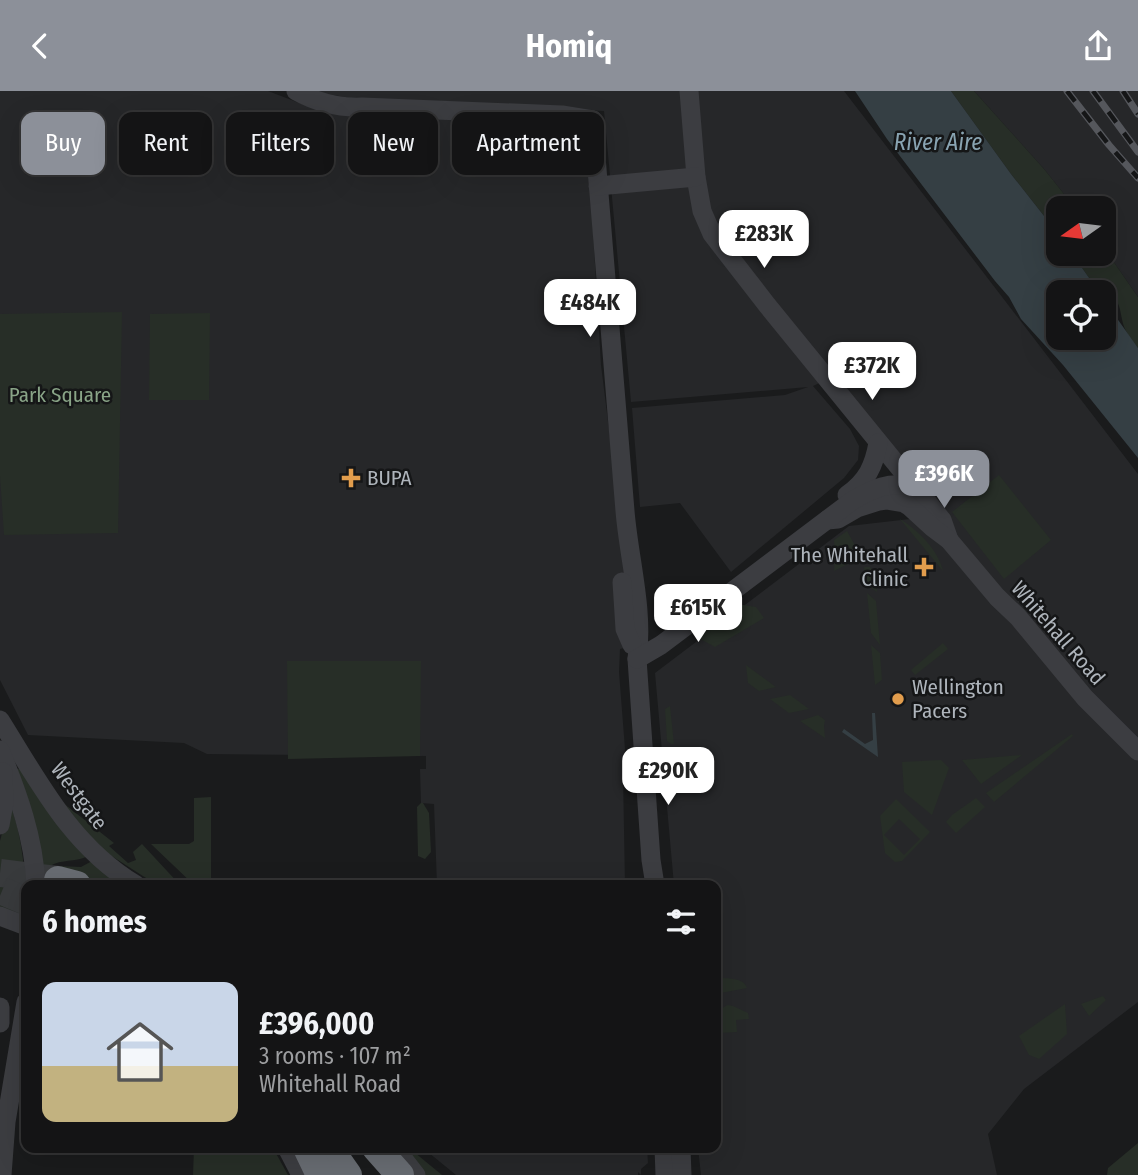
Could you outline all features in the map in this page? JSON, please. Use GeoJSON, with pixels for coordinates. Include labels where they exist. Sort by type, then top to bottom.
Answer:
{"type":"FeatureCollection","features":[{"type":"Feature","properties":{"kind":"highway"},"geometry":{"type":"LineString","coordinates":[[349,1153],[363,1175]]}},
{"type":"Feature","properties":{"kind":"highway"},"geometry":{"type":"LineString","coordinates":[[371,1153],[385,1175]]}},
{"type":"Feature","properties":{"kind":"highway"},"geometry":{"type":"LineString","coordinates":[[380,1153],[400,1175]]}},
{"type":"Feature","properties":{"kind":"highway"},"geometry":{"type":"LineString","coordinates":[[309,1159],[348,1175]]}},
{"type":"Feature","properties":{"kind":"street"},"geometry":{"type":"LineString","coordinates":[[296,91],[348,108],[562,115],[593,120],[626,519],[637,605],[637,659],[654,880]]}},
{"type":"Feature","properties":{"kind":"street"},"geometry":{"type":"LineString","coordinates":[[598,185],[696,177],[689,91]]}},
{"type":"Feature","properties":{"kind":"street","name":"Whitehall Road"},"geometry":{"type":"LineString","coordinates":[[696,177],[702,211],[712,234],[766,305],[942,520],[949,540]]}},
{"type":"Feature","properties":{"kind":"street"},"geometry":{"type":"LineString","coordinates":[[827,520],[837,503],[854,490],[870,471],[875,461],[874,438]]}},
{"type":"Feature","properties":{"kind":"street"},"geometry":{"type":"LineString","coordinates":[[637,659],[653,651],[842,508],[873,490],[897,484],[914,487]]}},
{"type":"Feature","properties":{"kind":"street","name":"Whitehall Road"},"geometry":{"type":"LineString","coordinates":[[827,520],[838,519],[857,508],[886,500],[904,503],[914,509],[949,540],[1085,698],[1138,751]]}},
{"type":"Feature","properties":{"kind":"street","name":"Westgate"},"geometry":{"type":"LineString","coordinates":[[0,720],[50,801],[82,842],[129,880]]}},
{"type":"Feature","properties":{"kind":"street"},"geometry":{"type":"LineString","coordinates":[[0,825],[4,803],[1,753]]}},
{"type":"Feature","properties":{"kind":"street"},"geometry":{"type":"LineString","coordinates":[[1,753],[23,808],[29,835],[55,880]]}},
{"type":"Feature","properties":{"kind":"street"},"geometry":{"type":"LineString","coordinates":[[648,880],[651,860]]}},
{"type":"Feature","properties":{"kind":"street"},"geometry":{"type":"LineString","coordinates":[[0,916],[21,924]]}},
{"type":"Feature","properties":{"kind":"street"},"geometry":{"type":"LineString","coordinates":[[0,1007],[0,1023]]}},
{"type":"Feature","properties":{"kind":"street"},"geometry":{"type":"LineString","coordinates":[[2,1175],[6,1122],[21,1034]]}},
{"type":"Feature","properties":{"kind":"street"},"geometry":{"type":"LineString","coordinates":[[399,1153],[416,1175]]}},
{"type":"Feature","properties":{"kind":"street"},"geometry":{"type":"LineString","coordinates":[[664,1153],[665,1175]]}},
{"type":"Feature","properties":{"kind":"street"},"geometry":{"type":"LineString","coordinates":[[681,1153],[682,1175]]}},
{"type":"Feature","properties":{"kind":"shaded area"},"geometry":{"type":"Polygon","coordinates":[[[0,91],[268,91],[315,109],[370,112],[348,112],[348,175],[438,175],[438,116],[452,117],[452,175],[590,175],[601,365],[619,510],[629,632],[624,648],[620,649],[619,672],[625,749],[625,880],[437,880],[434,804],[421,803],[420,769],[426,769],[426,756],[207,754],[184,743],[28,735],[0,680],[0,91]]]}},
{"type":"Feature","properties":{"kind":"shaded area"},"geometry":{"type":"Polygon","coordinates":[[[309,91],[844,91],[1138,474],[1138,1002],[1024,1089],[988,1134],[997,1175],[701,1175],[699,1153],[721,1153],[721,880],[674,880],[655,673],[849,526],[945,515],[834,376],[813,386],[850,429],[859,446],[858,460],[844,478],[731,572],[680,503],[640,507],[632,408],[785,395],[808,387],[631,402],[604,111],[357,99],[309,91]]]}},
{"type":"Feature","properties":{"kind":"shaded area"},"geometry":{"type":"Polygon","coordinates":[[[974,91],[1138,91],[1138,297],[1116,265],[1116,196],[1065,196],[974,91]]]}},
{"type":"Feature","properties":{"kind":"shaded area"},"geometry":{"type":"Polygon","coordinates":[[[429,1153],[647,1153],[648,1163],[641,1169],[641,1175],[638,1172],[638,1175],[456,1175],[429,1153]]]}},
{"type":"Feature","properties":{"kind":"green space"},"geometry":{"type":"Polygon","coordinates":[[[951,91],[974,91],[1065,196],[1046,196],[1046,218],[951,91]]]}},
{"type":"Feature","properties":{"kind":"green space"},"geometry":{"type":"Polygon","coordinates":[[[1116,265],[1138,297],[1138,348],[1125,329],[1116,301],[1116,280],[1091,280],[1081,266],[1116,265]]]}},
{"type":"Feature","properties":{"kind":"green space","name":"Park Square"},"geometry":{"type":"Polygon","coordinates":[[[122,312],[118,533],[4,535],[0,476],[0,314],[122,312]]]}},
{"type":"Feature","properties":{"kind":"green space"},"geometry":{"type":"Polygon","coordinates":[[[210,313],[209,400],[149,400],[150,314],[210,313]]]}},
{"type":"Feature","properties":{"kind":"green space"},"geometry":{"type":"Polygon","coordinates":[[[999,475],[1051,540],[1004,579],[952,512],[999,475]]]}},
{"type":"Feature","properties":{"kind":"green space"},"geometry":{"type":"Polygon","coordinates":[[[900,519],[927,542],[943,571],[900,519]]]}},
{"type":"Feature","properties":{"kind":"green space"},"geometry":{"type":"Polygon","coordinates":[[[847,531],[856,547],[854,561],[834,571],[834,540],[847,531]]]}},
{"type":"Feature","properties":{"kind":"green space"},"geometry":{"type":"Polygon","coordinates":[[[864,567],[870,567],[875,573],[877,592],[866,584],[864,567]]]}},
{"type":"Feature","properties":{"kind":"green space"},"geometry":{"type":"Polygon","coordinates":[[[867,593],[876,601],[880,645],[871,633],[867,593]]]}},
{"type":"Feature","properties":{"kind":"green space"},"geometry":{"type":"Polygon","coordinates":[[[737,604],[756,607],[764,618],[715,647],[695,636],[737,604]]]}},
{"type":"Feature","properties":{"kind":"green space"},"geometry":{"type":"Polygon","coordinates":[[[943,643],[948,649],[915,675],[911,670],[943,643]]]}},
{"type":"Feature","properties":{"kind":"green space"},"geometry":{"type":"Polygon","coordinates":[[[871,645],[880,653],[882,680],[875,685],[871,645]]]}},
{"type":"Feature","properties":{"kind":"green space"},"geometry":{"type":"Polygon","coordinates":[[[287,661],[421,661],[420,756],[288,759],[287,661]]]}},
{"type":"Feature","properties":{"kind":"green space"},"geometry":{"type":"Polygon","coordinates":[[[746,665],[776,687],[759,691],[748,683],[746,665]]]}},
{"type":"Feature","properties":{"kind":"green space"},"geometry":{"type":"Polygon","coordinates":[[[790,695],[809,709],[789,713],[770,699],[790,695]]]}},
{"type":"Feature","properties":{"kind":"green space"},"geometry":{"type":"Polygon","coordinates":[[[670,706],[674,744],[667,741],[665,709],[670,706]]]}},
{"type":"Feature","properties":{"kind":"green space"},"geometry":{"type":"Polygon","coordinates":[[[818,715],[825,720],[825,738],[800,721],[818,715]]]}},
{"type":"Feature","properties":{"kind":"green space"},"geometry":{"type":"Polygon","coordinates":[[[1072,734],[1073,736],[994,802],[986,793],[1072,734]]]}},
{"type":"Feature","properties":{"kind":"green space"},"geometry":{"type":"Polygon","coordinates":[[[1022,755],[981,784],[962,760],[1022,755]]]}},
{"type":"Feature","properties":{"kind":"green space"},"geometry":{"type":"Polygon","coordinates":[[[941,760],[949,768],[932,815],[904,792],[902,762],[941,760]]]}},
{"type":"Feature","properties":{"kind":"green space"},"geometry":{"type":"Polygon","coordinates":[[[20,768],[86,857],[50,866],[46,880],[44,880],[16,770],[20,768]]]}},
{"type":"Feature","properties":{"kind":"green space"},"geometry":{"type":"Polygon","coordinates":[[[211,797],[211,880],[189,880],[151,844],[189,844],[194,841],[194,798],[211,797]]]}},
{"type":"Feature","properties":{"kind":"green space"},"geometry":{"type":"Polygon","coordinates":[[[976,798],[985,807],[956,833],[946,822],[976,798]]]}},
{"type":"Feature","properties":{"kind":"green space"},"geometry":{"type":"Polygon","coordinates":[[[896,799],[930,832],[902,861],[895,862],[885,853],[880,816],[896,799]],[[899,819],[884,835],[904,855],[920,839],[899,819]]]}},
{"type":"Feature","properties":{"kind":"green space"},"geometry":{"type":"Polygon","coordinates":[[[10,803],[23,858],[25,880],[21,880],[21,914],[0,908],[0,841],[10,803]]]}},
{"type":"Feature","properties":{"kind":"green space"},"geometry":{"type":"Polygon","coordinates":[[[63,803],[114,843],[109,846],[128,863],[136,860],[133,852],[142,844],[175,880],[149,880],[107,853],[85,834],[63,803]]]}},
{"type":"Feature","properties":{"kind":"green space"},"geometry":{"type":"Polygon","coordinates":[[[421,803],[429,813],[431,852],[425,859],[418,856],[417,807],[421,803]]]}},
{"type":"Feature","properties":{"kind":"green space"},"geometry":{"type":"Polygon","coordinates":[[[92,861],[117,880],[95,880],[57,868],[81,867],[92,861]]]}},
{"type":"Feature","properties":{"kind":"green space"},"geometry":{"type":"Polygon","coordinates":[[[721,978],[741,981],[747,988],[721,993],[721,978]]]}},
{"type":"Feature","properties":{"kind":"green space"},"geometry":{"type":"Polygon","coordinates":[[[1103,996],[1106,1000],[1089,1016],[1081,1004],[1103,996]]]}},
{"type":"Feature","properties":{"kind":"green space"},"geometry":{"type":"Polygon","coordinates":[[[1065,1004],[1067,1034],[1039,1059],[1029,1055],[1019,1036],[1065,1004]]]}},
{"type":"Feature","properties":{"kind":"green space"},"geometry":{"type":"Polygon","coordinates":[[[733,1006],[748,1013],[749,1019],[736,1020],[737,1032],[721,1033],[721,1010],[733,1006]]]}},
{"type":"Feature","properties":{"kind":"green space"},"geometry":{"type":"Polygon","coordinates":[[[1138,1143],[1138,1175],[1107,1175],[1108,1168],[1138,1143]]]}},
{"type":"Feature","properties":{"kind":"green space"},"geometry":{"type":"Polygon","coordinates":[[[194,1153],[276,1153],[288,1175],[193,1175],[194,1153]]]}},
{"type":"Feature","properties":{"kind":"green space"},"geometry":{"type":"Polygon","coordinates":[[[409,1153],[415,1153],[442,1175],[425,1175],[409,1153]]]}},
{"type":"Feature","properties":{"kind":"water","name":"River Aire"},"geometry":{"type":"Polygon","coordinates":[[[855,91],[951,91],[1046,218],[1046,266],[1081,266],[1091,280],[1046,280],[1046,346],[1021,319],[1009,297],[887,139],[855,91]]]}},
{"type":"Feature","properties":{"kind":"water","name":"River Aire"},"geometry":{"type":"Polygon","coordinates":[[[1116,317],[1138,348],[1138,458],[1049,350],[1116,350],[1116,317]]]}},
{"type":"Feature","properties":{"kind":"water"},"geometry":{"type":"Polygon","coordinates":[[[872,713],[875,713],[878,757],[842,732],[844,729],[865,744],[873,740],[872,713]]]}},
{"type":"Feature","properties":{"kind":"tunnel"},"geometry":{"type":"LineString","coordinates":[[0,873],[58,880]]}},
{"type":"Feature","properties":{"kind":"tunnel"},"geometry":{"type":"LineString","coordinates":[[2,891],[21,899]]}},
{"type":"Feature","properties":{"kind":"railway"},"geometry":{"type":"LineString","coordinates":[[1067,91],[1138,178]]}},
{"type":"Feature","properties":{"kind":"railway"},"geometry":{"type":"LineString","coordinates":[[1093,91],[1138,152]]}},
{"type":"Feature","properties":{"kind":"railway"},"geometry":{"type":"LineString","coordinates":[[1123,91],[1138,114]]}},
{"type":"Feature","properties":{"kind":"place","name":"BUPA"},"geometry":{"type":"Point","coordinates":[351,478]}},
{"type":"Feature","properties":{"kind":"place","name":"The Whitehall Clinic"},"geometry":{"type":"Point","coordinates":[924,567]}},
{"type":"Feature","properties":{"kind":"place","name":"Wellington Pacers"},"geometry":{"type":"Point","coordinates":[898,699]}}]}
